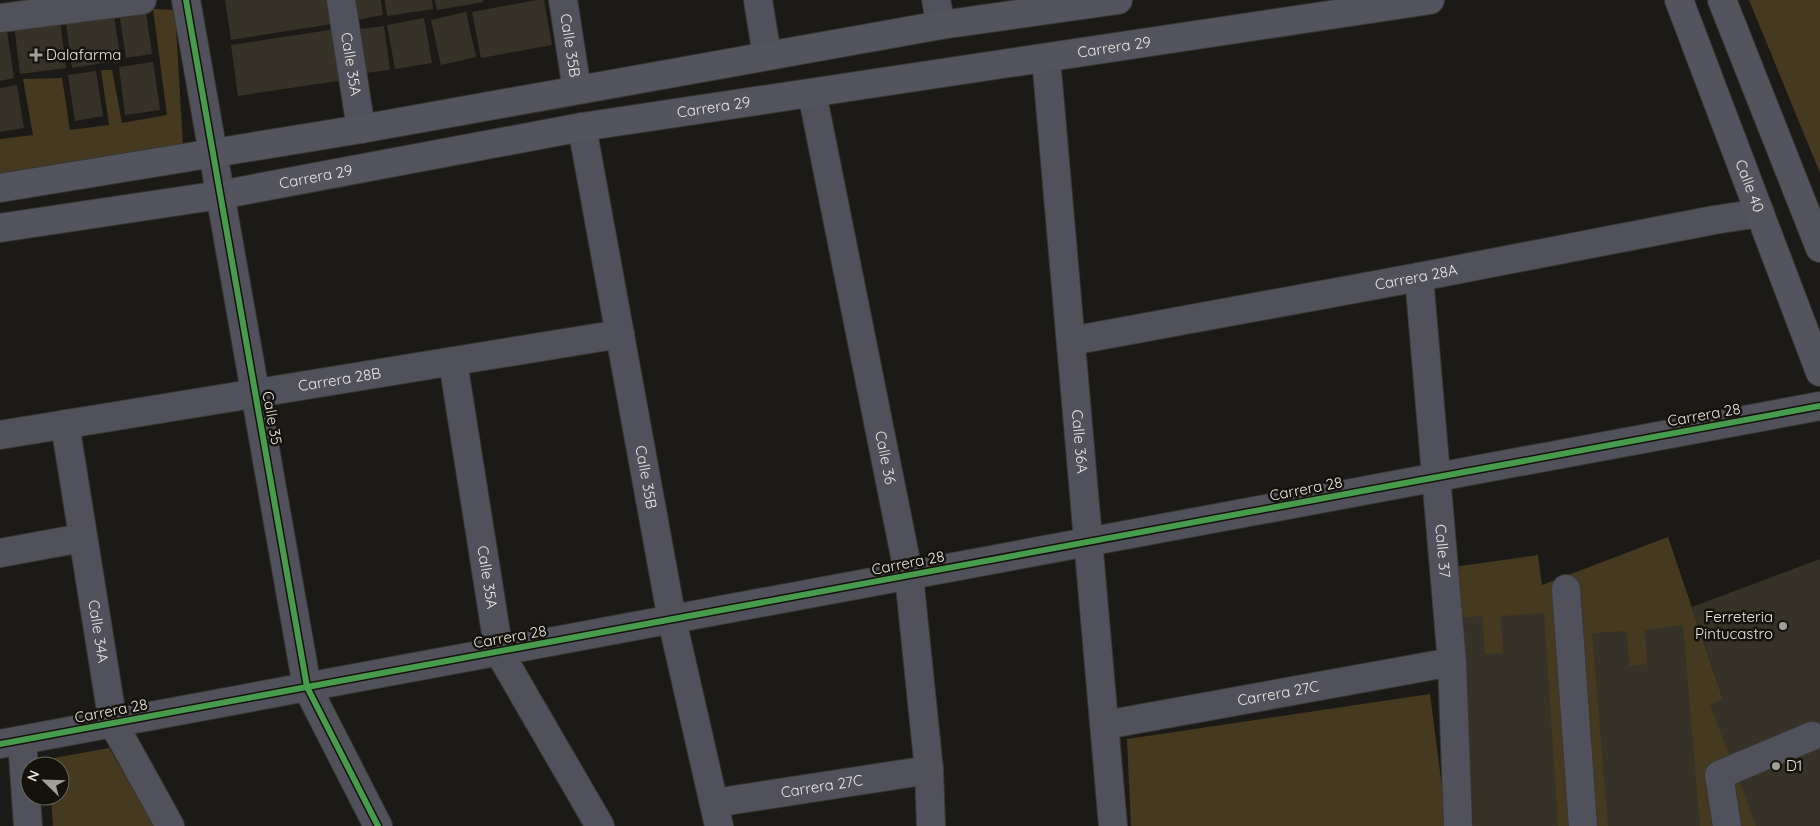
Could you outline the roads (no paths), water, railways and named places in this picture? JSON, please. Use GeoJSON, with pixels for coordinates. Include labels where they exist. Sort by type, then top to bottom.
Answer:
{"type":"FeatureCollection","features":[{"type":"Feature","properties":{"kind":"main road"},"geometry":{"type":"LineString","coordinates":[[0,188],[361,129],[767,56],[939,13],[1118,0]]}},
{"type":"Feature","properties":{"kind":"main road","name":"Carrera 29"},"geometry":{"type":"LineString","coordinates":[[0,228],[220,195],[582,127],[1430,0]]}},
{"type":"Feature","properties":{"kind":"main road","name":"Calle 40"},"geometry":{"type":"LineString","coordinates":[[1679,0],[1820,372]]}},
{"type":"Feature","properties":{"kind":"main road"},"geometry":{"type":"LineString","coordinates":[[1722,0],[1820,248]]}},
{"type":"Feature","properties":{"kind":"street"},"geometry":{"type":"LineString","coordinates":[[0,18],[142,0]]}},
{"type":"Feature","properties":{"kind":"street","name":"Calle 35"},"geometry":{"type":"LineString","coordinates":[[186,0],[307,687],[378,826]]}},
{"type":"Feature","properties":{"kind":"street","name":"Calle 35A"},"geometry":{"type":"LineString","coordinates":[[341,0],[361,129]]}},
{"type":"Feature","properties":{"kind":"street","name":"Calle 35B"},"geometry":{"type":"LineString","coordinates":[[563,0],[577,90]]}},
{"type":"Feature","properties":{"kind":"street"},"geometry":{"type":"LineString","coordinates":[[758,0],[767,56]]}},
{"type":"Feature","properties":{"kind":"street","name":"Calle 36A"},"geometry":{"type":"LineString","coordinates":[[1046,58],[1114,826]]}},
{"type":"Feature","properties":{"kind":"street","name":"Calle 36"},"geometry":{"type":"LineString","coordinates":[[812,93],[909,576],[929,770],[931,826]]}},
{"type":"Feature","properties":{"kind":"street","name":"Calle 35B"},"geometry":{"type":"LineString","coordinates":[[582,127],[672,620],[717,814]]}},
{"type":"Feature","properties":{"kind":"street","name":"Carrera 28A"},"geometry":{"type":"LineString","coordinates":[[1071,341],[1714,220],[1760,213]]}},
{"type":"Feature","properties":{"kind":"street","name":"Calle 37"},"geometry":{"type":"LineString","coordinates":[[1419,277],[1452,662],[1458,826]]}},
{"type":"Feature","properties":{"kind":"street","name":"Carrera 28B"},"geometry":{"type":"LineString","coordinates":[[0,435],[620,334]]}},
{"type":"Feature","properties":{"kind":"street","name":"Calle 35A"},"geometry":{"type":"LineString","coordinates":[[453,362],[499,652],[600,826]]}},
{"type":"Feature","properties":{"kind":"street","name":"Carrera 28"},"geometry":{"type":"LineString","coordinates":[[11,742],[1820,406]]}},
{"type":"Feature","properties":{"kind":"street","name":"Calle 34A"},"geometry":{"type":"LineString","coordinates":[[65,424],[113,723],[170,826]]}},
{"type":"Feature","properties":{"kind":"street"},"geometry":{"type":"LineString","coordinates":[[0,553],[82,538]]}},
{"type":"Feature","properties":{"kind":"street"},"geometry":{"type":"LineString","coordinates":[[1566,589],[1583,826]]}},
{"type":"Feature","properties":{"kind":"street","name":"Carrera 27C"},"geometry":{"type":"LineString","coordinates":[[1105,725],[1452,662]]}},
{"type":"Feature","properties":{"kind":"street"},"geometry":{"type":"LineString","coordinates":[[1727,826],[1719,775],[1812,736]]}},
{"type":"Feature","properties":{"kind":"street"},"geometry":{"type":"LineString","coordinates":[[11,742],[28,826]]}},
{"type":"Feature","properties":{"kind":"street","name":"Carrera 27C"},"geometry":{"type":"LineString","coordinates":[[717,814],[929,770]]}},
{"type":"Feature","properties":{"kind":"place","name":"Dalafarma"},"geometry":{"type":"Point","coordinates":[36,55]}},
{"type":"Feature","properties":{"kind":"place","name":"Ferreteria Pintucastro"},"geometry":{"type":"Point","coordinates":[1783,626]}},
{"type":"Feature","properties":{"kind":"place","name":"D1"},"geometry":{"type":"Point","coordinates":[1776,766]}}]}
